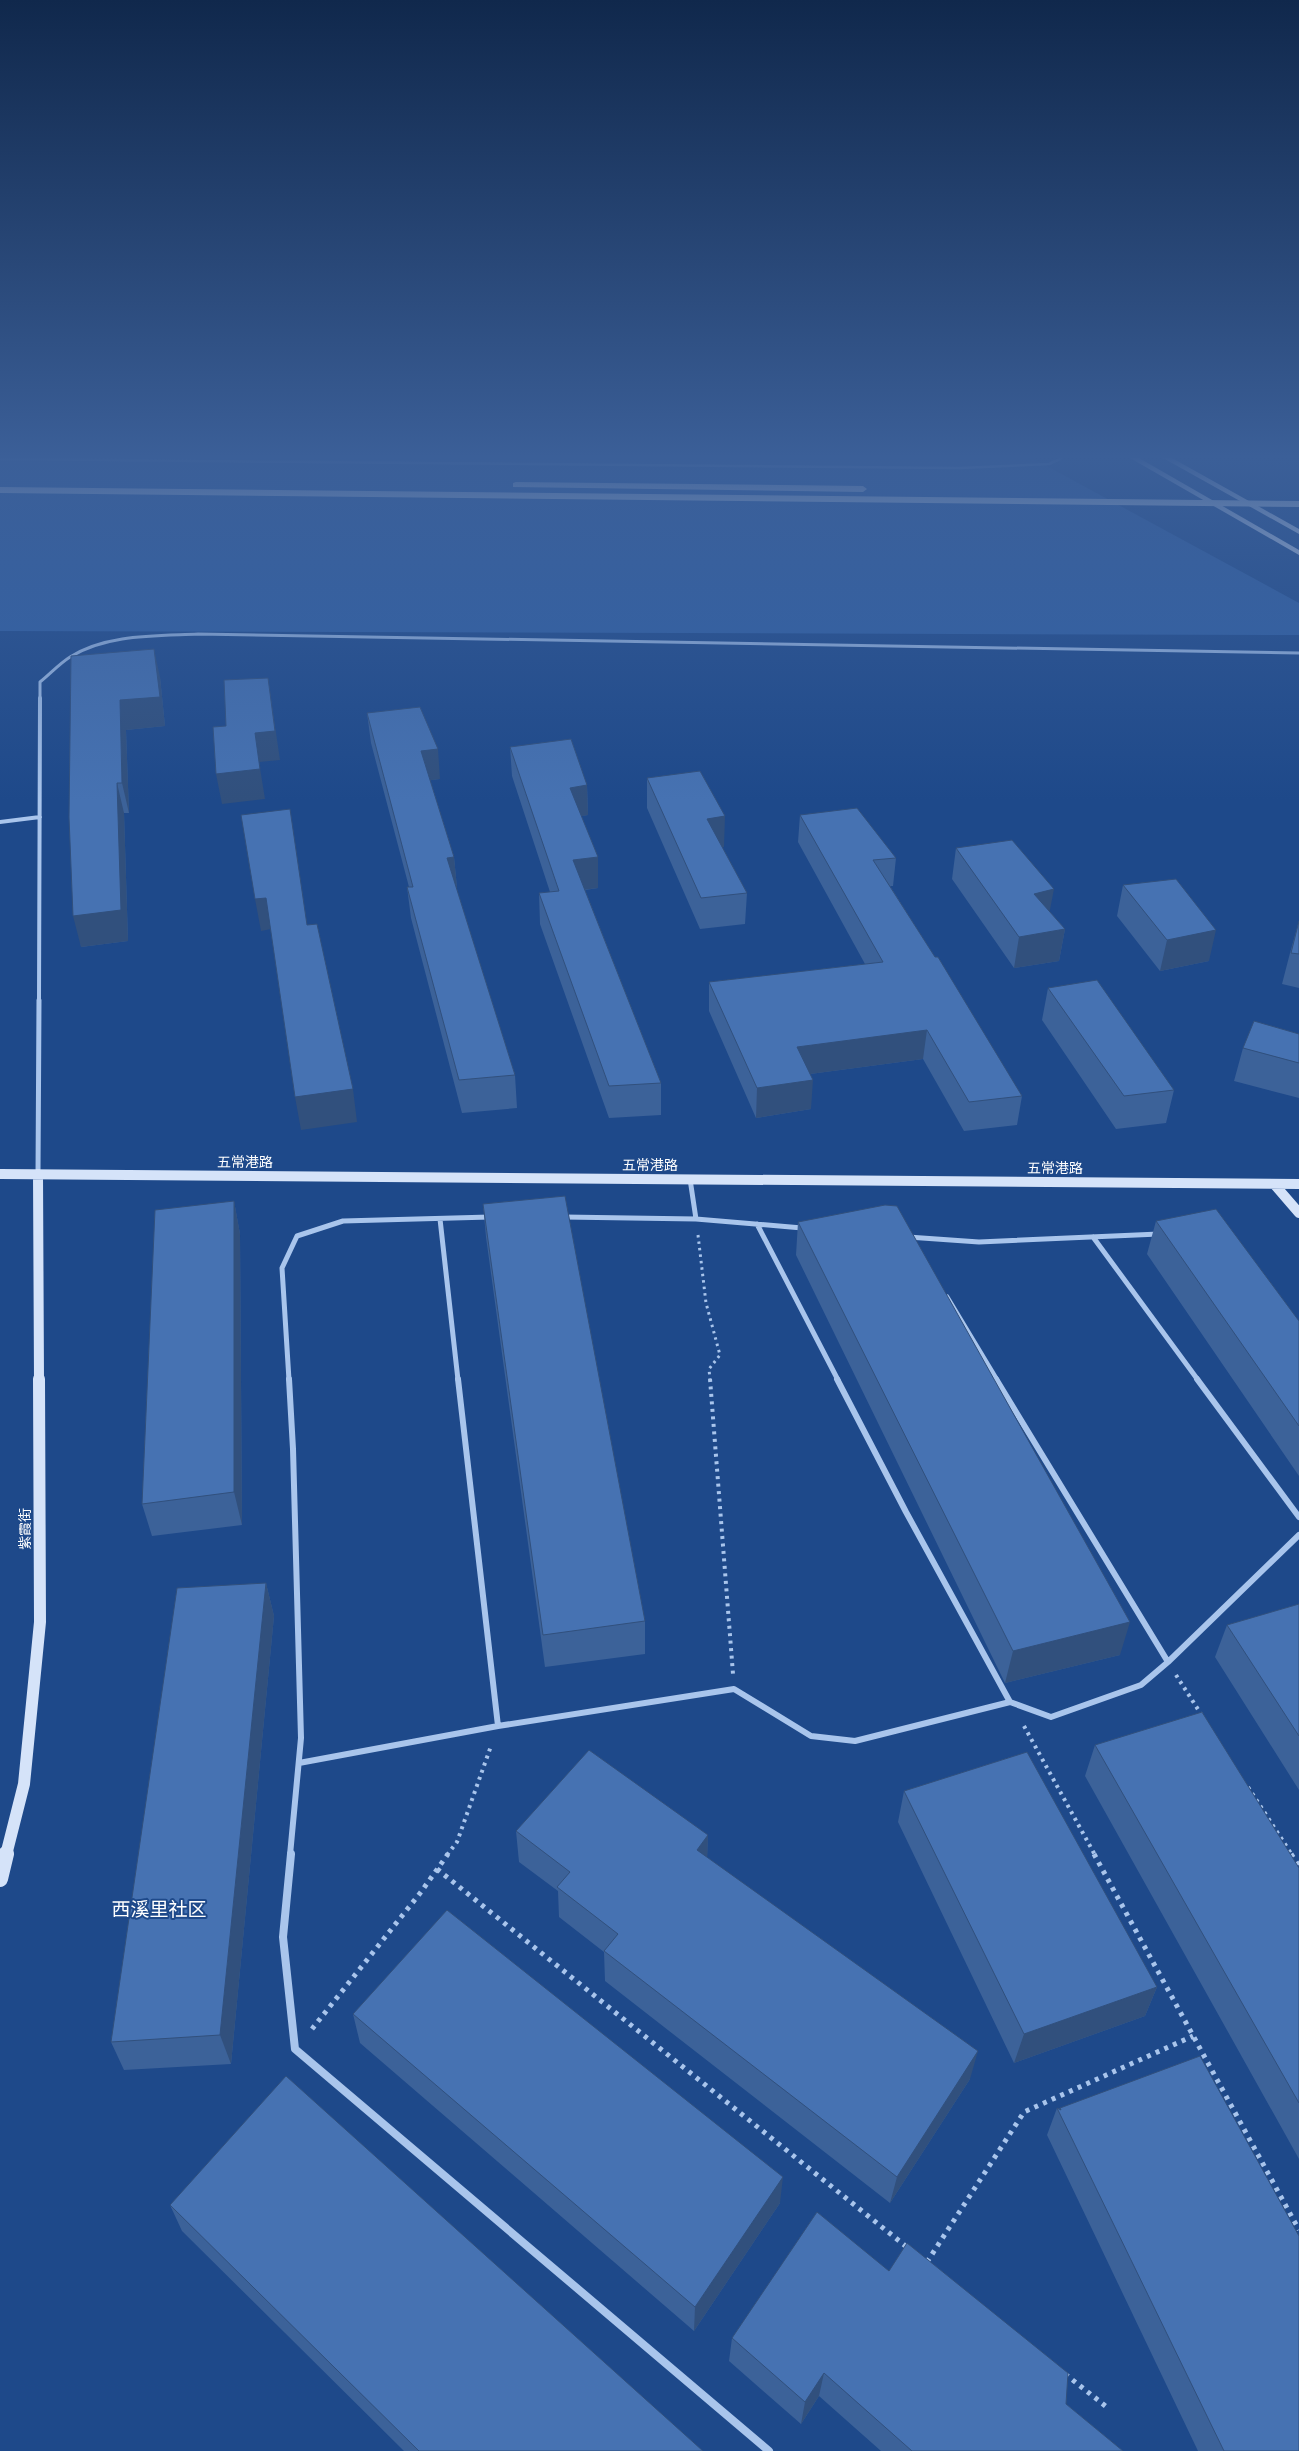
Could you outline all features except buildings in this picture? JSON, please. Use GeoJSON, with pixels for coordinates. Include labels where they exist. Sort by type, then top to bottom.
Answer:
{"type":"FeatureCollection","features":[{"type":"Feature","properties":{"kind":"street"},"geometry":{"type":"LineString","coordinates":[[38,1174],[40,682],[73,654],[112,642],[155,636],[198,634],[1299,654]]}},
{"type":"Feature","properties":{"kind":"street"},"geometry":{"type":"LineString","coordinates":[[0,822],[40,817]]}},
{"type":"Feature","properties":{"kind":"street","name":"五常港路"},"geometry":{"type":"LineString","coordinates":[[0,1174],[1299,1184]]}},
{"type":"Feature","properties":{"kind":"street","name":"紫霞街"},"geometry":{"type":"LineString","coordinates":[[0,1879],[24,1784],[40,1622],[38,1174]]}},
{"type":"Feature","properties":{"kind":"street"},"geometry":{"type":"LineString","coordinates":[[690,1179],[696,1219]]}},
{"type":"Feature","properties":{"kind":"street"},"geometry":{"type":"LineString","coordinates":[[1274,1184],[1299,1213]]}},
{"type":"Feature","properties":{"kind":"street"},"geometry":{"type":"LineString","coordinates":[[496,1217],[343,1222],[297,1236],[282,1268],[293,1448],[301,1738],[283,1937],[295,2049],[769,2451]]}},
{"type":"Feature","properties":{"kind":"street"},"geometry":{"type":"LineString","coordinates":[[553,1217],[696,1219],[805,1228]]}},
{"type":"Feature","properties":{"kind":"street"},"geometry":{"type":"LineString","coordinates":[[440,1219],[498,1726]]}},
{"type":"Feature","properties":{"kind":"street"},"geometry":{"type":"LineString","coordinates":[[757,1224],[906,1512],[1010,1702]]}},
{"type":"Feature","properties":{"kind":"street"},"geometry":{"type":"LineString","coordinates":[[901,1236],[979,1242],[1168,1233]]}},
{"type":"Feature","properties":{"kind":"street"},"geometry":{"type":"LineString","coordinates":[[911,1237],[916,1246]]}},
{"type":"Feature","properties":{"kind":"street"},"geometry":{"type":"LineString","coordinates":[[1094,1237],[1299,1517]]}},
{"type":"Feature","properties":{"kind":"street"},"geometry":{"type":"LineString","coordinates":[[942,1288],[1168,1662]]}},
{"type":"Feature","properties":{"kind":"street"},"geometry":{"type":"LineString","coordinates":[[300,1763],[498,1726],[734,1689],[811,1736],[855,1741],[1010,1702],[1051,1717],[1141,1685],[1168,1662],[1299,1535]]}},
{"type":"Feature","properties":{"kind":"path"},"geometry":{"type":"LineString","coordinates":[[696,1219],[706,1303],[720,1355],[709,1369],[734,1689]]}},
{"type":"Feature","properties":{"kind":"path"},"geometry":{"type":"LineString","coordinates":[[1168,1662],[1205,1719]]}},
{"type":"Feature","properties":{"kind":"path"},"geometry":{"type":"LineString","coordinates":[[1010,1702],[1299,2230]]}},
{"type":"Feature","properties":{"kind":"path"},"geometry":{"type":"LineString","coordinates":[[295,2049],[437,1869],[456,1842],[498,1726]]}},
{"type":"Feature","properties":{"kind":"path"},"geometry":{"type":"LineString","coordinates":[[1247,1784],[1299,1866]]}},
{"type":"Feature","properties":{"kind":"path"},"geometry":{"type":"LineString","coordinates":[[437,1869],[913,2252]]}},
{"type":"Feature","properties":{"kind":"path"},"geometry":{"type":"LineString","coordinates":[[927,2263],[1024,2112],[1193,2036]]}},
{"type":"Feature","properties":{"kind":"path"},"geometry":{"type":"LineString","coordinates":[[920,2257],[934,2269]]}},
{"type":"Feature","properties":{"kind":"path"},"geometry":{"type":"LineString","coordinates":[[1063,2372],[1108,2408]]}},
{"type":"Feature","properties":{"kind":"shaded area"},"geometry":{"type":"Polygon","coordinates":[[[0,572],[1243,572],[1299,603],[1299,635],[0,631],[0,572]]]}},
{"type":"Feature","properties":{"kind":"district","name":"西溪里社区"},"geometry":{"type":"Point","coordinates":[159,1909]}}]}
